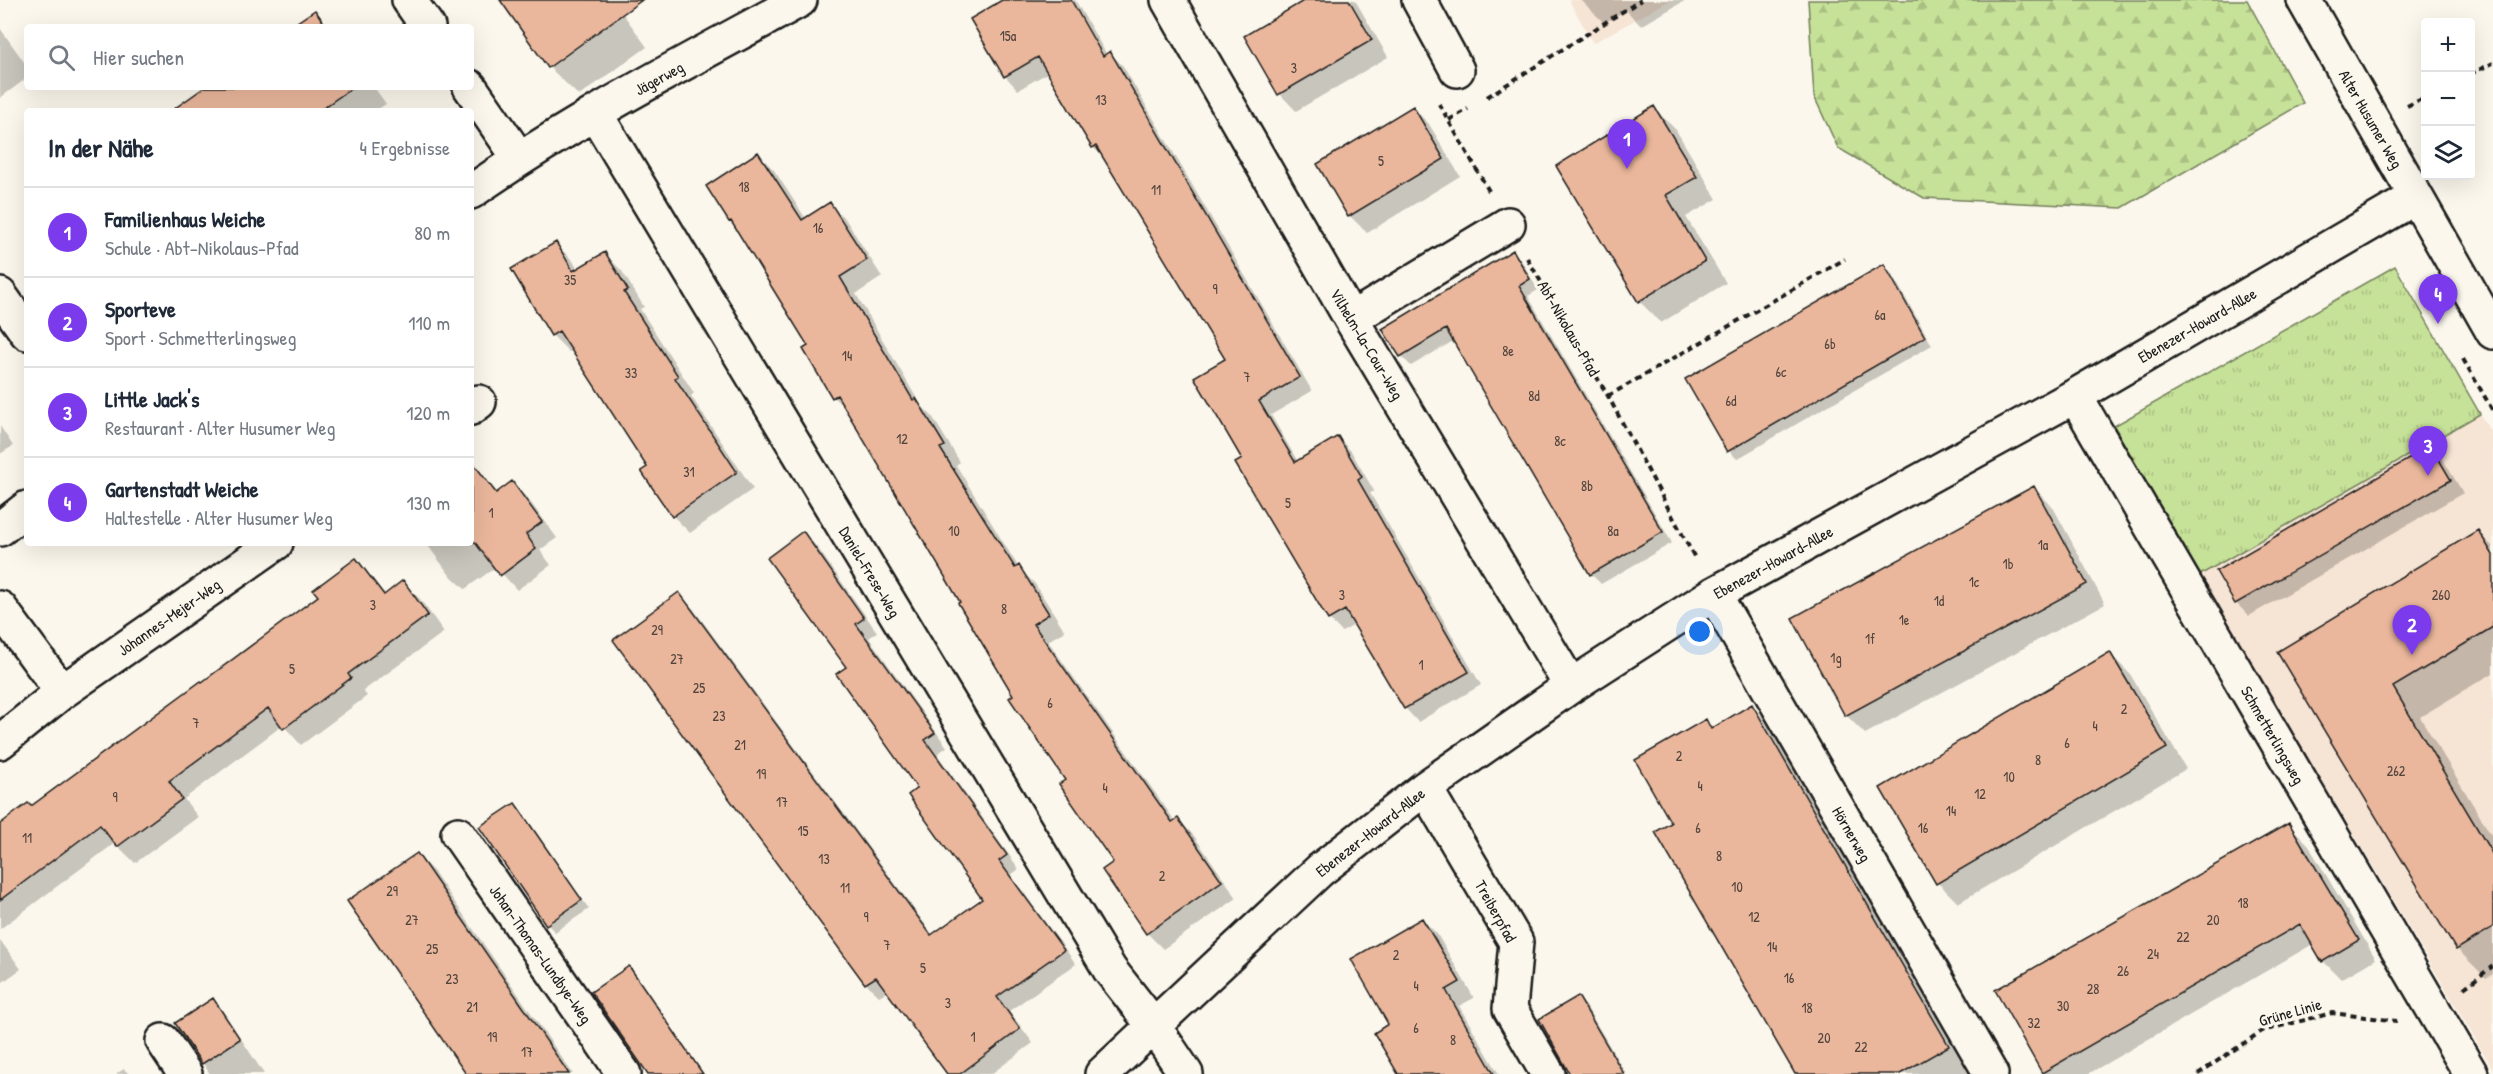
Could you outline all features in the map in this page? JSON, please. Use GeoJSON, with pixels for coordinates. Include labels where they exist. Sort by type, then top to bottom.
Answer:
{"type":"FeatureCollection","features":[{"type":"Feature","properties":{"kind":"street"},"geometry":{"type":"LineString","coordinates":[[409,0],[426,24]]}},
{"type":"Feature","properties":{"kind":"street","name":"Jägerweg"},"geometry":{"type":"LineString","coordinates":[[474,190],[519,158],[594,113],[800,0]]}},
{"type":"Feature","properties":{"kind":"street","name":"Vilhelm-la-Cour-Weg"},"geometry":{"type":"LineString","coordinates":[[1168,0],[1351,319],[1570,686]]}},
{"type":"Feature","properties":{"kind":"street"},"geometry":{"type":"LineString","coordinates":[[1419,0],[1457,70]]}},
{"type":"Feature","properties":{"kind":"street","name":"Alter Husumer Weg"},"geometry":{"type":"LineString","coordinates":[[2304,0],[2493,332]]}},
{"type":"Feature","properties":{"kind":"street"},"geometry":{"type":"LineString","coordinates":[[472,90],[519,158]]}},
{"type":"Feature","properties":{"kind":"street","name":"Daniel-Frese-Weg"},"geometry":{"type":"LineString","coordinates":[[594,113],[1110,970],[1153,1025],[1186,1074]]}},
{"type":"Feature","properties":{"kind":"street","name":"Ebenezer-Howard-Allee"},"geometry":{"type":"LineString","coordinates":[[1102,1074],[1320,870],[1425,788],[1570,686],[1714,594],[2075,396],[2416,197]]}},
{"type":"Feature","properties":{"kind":"street"},"geometry":{"type":"LineString","coordinates":[[1351,319],[1508,224]]}},
{"type":"Feature","properties":{"kind":"street"},"geometry":{"type":"LineString","coordinates":[[0,295],[24,329]]}},
{"type":"Feature","properties":{"kind":"street","name":"Schmetterlingsweg"},"geometry":{"type":"LineString","coordinates":[[2075,396],[2471,1074]]}},
{"type":"Feature","properties":{"kind":"street"},"geometry":{"type":"LineString","coordinates":[[0,528],[24,510]]}},
{"type":"Feature","properties":{"kind":"street","name":"Johannes-Mejer-Weg"},"geometry":{"type":"LineString","coordinates":[[0,742],[62,692],[272,546]]}},
{"type":"Feature","properties":{"kind":"street","name":"Hörnerweg"},"geometry":{"type":"LineString","coordinates":[[1714,594],[1991,1074]]}},
{"type":"Feature","properties":{"kind":"street"},"geometry":{"type":"LineString","coordinates":[[0,608],[62,692]]}},
{"type":"Feature","properties":{"kind":"street","name":"Treiberpfad"},"geometry":{"type":"LineString","coordinates":[[1425,788],[1516,942],[1510,1009],[1548,1074]]}},
{"type":"Feature","properties":{"kind":"street","name":"Johan-Thomas-Lundbye-Weg"},"geometry":{"type":"LineString","coordinates":[[458,834],[624,1074]]}},
{"type":"Feature","properties":{"kind":"street"},"geometry":{"type":"LineString","coordinates":[[163,1041],[185,1074]]}},
{"type":"Feature","properties":{"kind":"path"},"geometry":{"type":"LineString","coordinates":[[1480,101],[1641,0]]}},
{"type":"Feature","properties":{"kind":"path"},"geometry":{"type":"LineString","coordinates":[[2474,72],[2493,63]]}},
{"type":"Feature","properties":{"kind":"path","name":"Abt-Nikolaus-Pfad"},"geometry":{"type":"LineString","coordinates":[[1457,70],[1429,88],[1608,396],[1714,594]]}},
{"type":"Feature","properties":{"kind":"path"},"geometry":{"type":"LineString","coordinates":[[2404,108],[2421,100]]}},
{"type":"Feature","properties":{"kind":"path"},"geometry":{"type":"LineString","coordinates":[[1449,120],[1470,108]]}},
{"type":"Feature","properties":{"kind":"path"},"geometry":{"type":"LineString","coordinates":[[1608,396],[1845,259]]}},
{"type":"Feature","properties":{"kind":"path","name":"Grüne Linie"},"geometry":{"type":"LineString","coordinates":[[2198,1074],[2262,1031],[2332,1012],[2386,1021],[2411,1021],[2432,1008]]}},
{"type":"Feature","properties":{"kind":"shaded area"},"geometry":{"type":"Polygon","coordinates":[[[1569,0],[1671,0],[1593,43],[1569,0]]]}},
{"type":"Feature","properties":{"kind":"shaded area"},"geometry":{"type":"Polygon","coordinates":[[[2480,414],[2493,436],[2493,1069],[2200,575],[2480,414]]]}},
{"type":"Feature","properties":{"kind":"green space"},"geometry":{"type":"Polygon","coordinates":[[[1808,0],[2247,0],[2303,103],[2122,208],[1924,198],[1838,148],[1814,96],[1808,0]]]}},
{"type":"Feature","properties":{"kind":"green space"},"geometry":{"type":"Polygon","coordinates":[[[2395,266],[2480,414],[2200,575],[2114,426],[2395,266]]]}},
{"type":"Feature","properties":{"kind":"building"},"geometry":{"type":"Polygon","coordinates":[[[500,0],[642,0],[548,68],[500,0]]]}},
{"type":"Feature","properties":{"kind":"building"},"geometry":{"type":"Polygon","coordinates":[[[1002,0],[1071,0],[1103,56],[1110,51],[1300,377],[1259,401],[1295,462],[1338,436],[1362,477],[1358,480],[1469,672],[1404,709],[1345,610],[1328,620],[1235,463],[1242,459],[1194,377],[1225,359],[1096,146],[1092,148],[1038,57],[1004,77],[970,19],[1002,0]]]}},
{"type":"Feature","properties":{"kind":"building"},"geometry":{"type":"Polygon","coordinates":[[[1305,0],[1349,0],[1372,40],[1278,95],[1244,36],[1305,0]]]}},
{"type":"Feature","properties":{"kind":"building"},"geometry":{"type":"Polygon","coordinates":[[[315,10],[325,24],[294,24],[315,10]]]}},
{"type":"Feature","properties":{"kind":"building"},"geometry":{"type":"Polygon","coordinates":[[[201,90],[349,90],[323,108],[175,108],[201,90]]]}},
{"type":"Feature","properties":{"kind":"building"},"geometry":{"type":"Polygon","coordinates":[[[1413,106],[1444,159],[1348,217],[1317,164],[1413,106]]]}},
{"type":"Feature","properties":{"kind":"building"},"geometry":{"type":"Polygon","coordinates":[[[1654,106],[1697,177],[1666,195],[1705,261],[1638,302],[1556,166],[1654,106]]]}},
{"type":"Feature","properties":{"kind":"building"},"geometry":{"type":"Polygon","coordinates":[[[758,152],[802,220],[830,202],[867,260],[840,277],[913,400],[916,398],[945,446],[940,448],[1015,568],[1019,565],[1049,614],[1033,624],[1172,822],[1178,818],[1222,881],[1146,934],[1102,870],[1113,862],[1059,784],[1065,780],[1009,698],[1013,695],[958,603],[960,602],[837,395],[832,398],[803,349],[808,346],[731,221],[729,222],[706,186],[758,152]]]}},
{"type":"Feature","properties":{"kind":"building"},"geometry":{"type":"Polygon","coordinates":[[[556,242],[573,271],[605,252],[628,290],[624,292],[678,376],[675,378],[737,472],[672,517],[641,471],[647,467],[559,331],[551,336],[511,269],[556,242]]]}},
{"type":"Feature","properties":{"kind":"building"},"geometry":{"type":"Polygon","coordinates":[[[1513,250],[1530,279],[1519,286],[1663,532],[1590,575],[1446,329],[1400,357],[1382,329],[1513,250]]]}},
{"type":"Feature","properties":{"kind":"building"},"geometry":{"type":"Polygon","coordinates":[[[1884,264],[1925,337],[1727,452],[1685,379],[1884,264]]]}},
{"type":"Feature","properties":{"kind":"building"},"geometry":{"type":"Polygon","coordinates":[[[2431,446],[2451,480],[2235,604],[2216,571],[2431,446]]]}},
{"type":"Feature","properties":{"kind":"building"},"geometry":{"type":"Polygon","coordinates":[[[474,464],[496,493],[512,481],[542,522],[526,534],[536,549],[500,576],[474,541],[474,464]]]}},
{"type":"Feature","properties":{"kind":"building"},"geometry":{"type":"Polygon","coordinates":[[[2034,486],[2087,584],[1845,716],[1792,618],[2034,486]]]}},
{"type":"Feature","properties":{"kind":"building"},"geometry":{"type":"Polygon","coordinates":[[[2478,530],[2493,555],[2493,627],[2393,687],[2493,855],[2493,927],[2456,950],[2277,652],[2478,530]]]}},
{"type":"Feature","properties":{"kind":"building"},"geometry":{"type":"Polygon","coordinates":[[[803,531],[864,618],[856,624],[935,733],[925,740],[1007,855],[999,861],[1064,950],[997,997],[1020,1029],[960,1074],[947,1074],[876,977],[865,984],[613,640],[679,592],[931,935],[982,899],[908,795],[917,788],[836,674],[846,667],[767,558],[803,531]]]}},
{"type":"Feature","properties":{"kind":"building"},"geometry":{"type":"Polygon","coordinates":[[[356,558],[384,595],[403,580],[428,615],[348,674],[351,678],[283,729],[268,708],[169,781],[182,799],[117,847],[100,825],[0,900],[0,824],[28,803],[31,806],[318,596],[313,590],[356,558]]]}},
{"type":"Feature","properties":{"kind":"building"},"geometry":{"type":"Polygon","coordinates":[[[2110,652],[2167,748],[1936,884],[1880,788],[2110,652]]]}},
{"type":"Feature","properties":{"kind":"building"},"geometry":{"type":"Polygon","coordinates":[[[1752,704],[1949,1046],[1900,1074],[1795,1074],[1655,832],[1671,823],[1635,760],[1706,719],[1711,729],[1752,704]]]}},
{"type":"Feature","properties":{"kind":"building"},"geometry":{"type":"Polygon","coordinates":[[[515,803],[582,900],[546,925],[479,827],[515,803]]]}},
{"type":"Feature","properties":{"kind":"building"},"geometry":{"type":"Polygon","coordinates":[[[2289,823],[2359,940],[2322,962],[2300,924],[2042,1073],[1995,990],[2289,823]]]}},
{"type":"Feature","properties":{"kind":"building"},"geometry":{"type":"Polygon","coordinates":[[[417,853],[569,1074],[466,1074],[347,901],[417,853]]]}},
{"type":"Feature","properties":{"kind":"building"},"geometry":{"type":"Polygon","coordinates":[[[1422,918],[1460,982],[1446,990],[1494,1074],[1398,1074],[1374,1033],[1388,1024],[1351,959],[1422,918]]]}},
{"type":"Feature","properties":{"kind":"building"},"geometry":{"type":"Polygon","coordinates":[[[629,966],[703,1074],[648,1074],[591,992],[629,966]]]}},
{"type":"Feature","properties":{"kind":"building"},"geometry":{"type":"Polygon","coordinates":[[[1578,996],[1624,1074],[1570,1074],[1539,1019],[1578,996]]]}},
{"type":"Feature","properties":{"kind":"building"},"geometry":{"type":"Polygon","coordinates":[[[213,998],[240,1039],[202,1064],[175,1023],[213,998]]]}},
{"type":"Feature","properties":{"kind":"place","name":"Familienhaus Weiche"},"geometry":{"type":"Point","coordinates":[1627,169]}},
{"type":"Feature","properties":{"kind":"place","name":"Gartenstadt Weiche"},"geometry":{"type":"Point","coordinates":[2438,324]}},
{"type":"Feature","properties":{"kind":"place","name":"Little Jack's"},"geometry":{"type":"Point","coordinates":[2428,476]}},
{"type":"Feature","properties":{"kind":"place","name":"Sporteve"},"geometry":{"type":"Point","coordinates":[2412,655]}}]}
